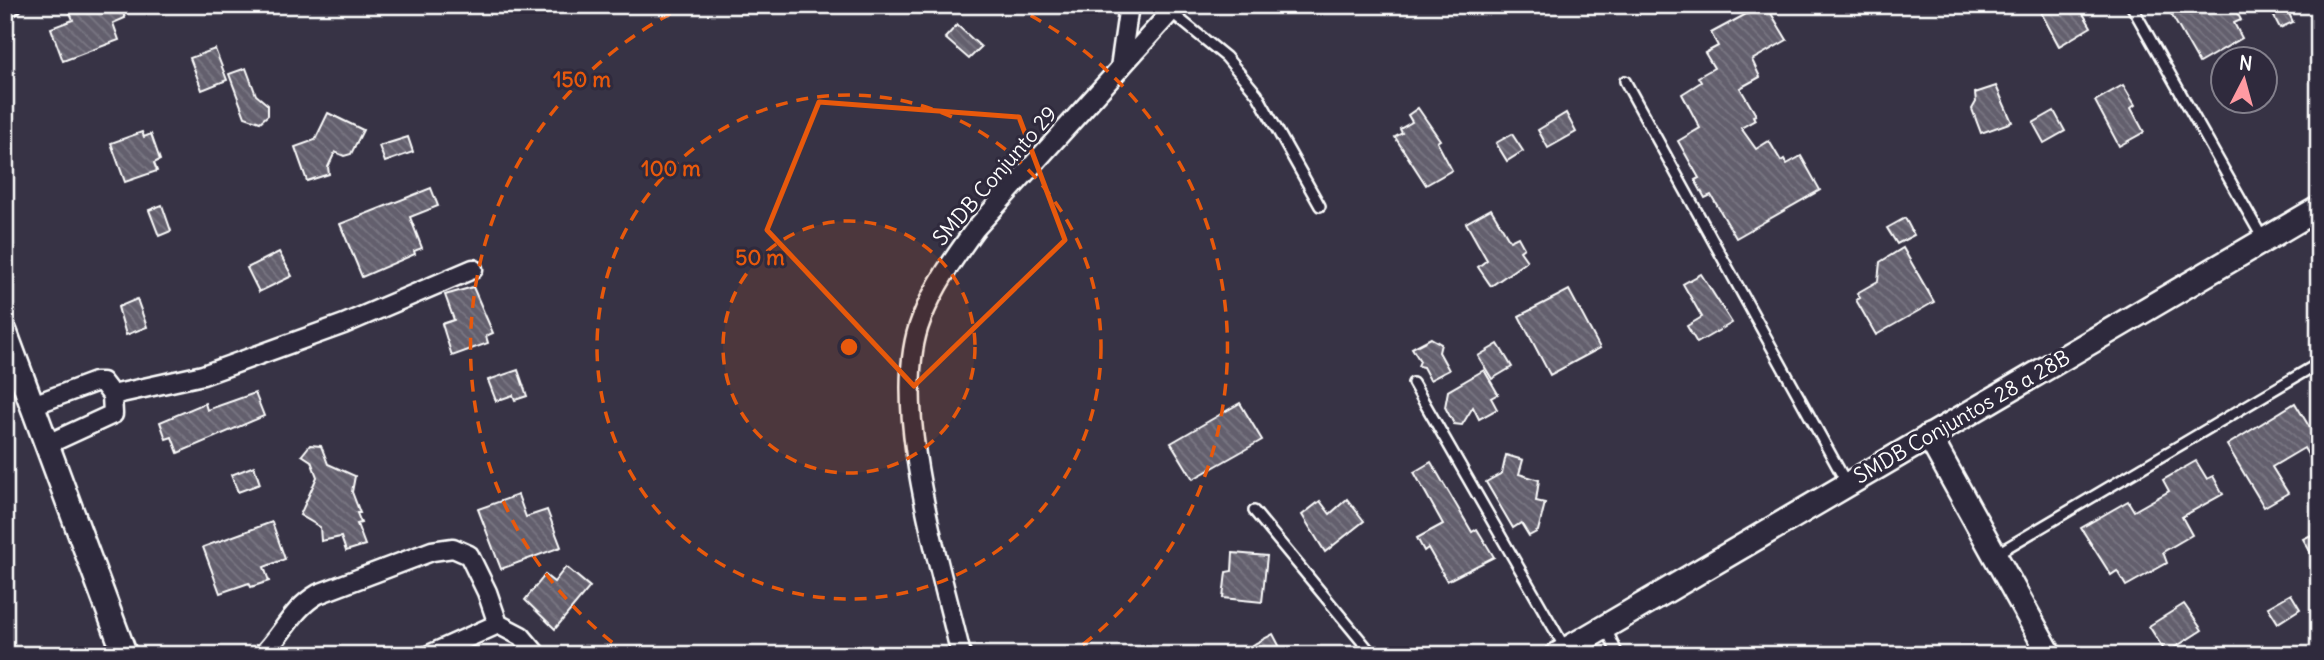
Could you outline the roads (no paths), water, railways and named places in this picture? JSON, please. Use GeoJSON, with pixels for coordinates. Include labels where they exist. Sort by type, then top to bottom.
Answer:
{"type":"FeatureCollection","features":[{"type":"Feature","properties":{"kind":"street"},"geometry":{"type":"LineString","coordinates":[[5,8],[12,5]]}},
{"type":"Feature","properties":{"kind":"street"},"geometry":{"type":"LineString","coordinates":[[1120,68],[1129,5]]}},
{"type":"Feature","properties":{"kind":"street","name":"SMDB Conjunto 29"},"geometry":{"type":"LineString","coordinates":[[961,655],[921,481],[910,416],[911,369],[920,322],[946,269],[975,229],[1174,8]]}},
{"type":"Feature","properties":{"kind":"street","name":"SMDB Conjuntos 28 a 28B"},"geometry":{"type":"LineString","coordinates":[[1562,652],[2319,208]]}},
{"type":"Feature","properties":{"kind":"street"},"geometry":{"type":"LineString","coordinates":[[111,395],[203,375],[344,324],[473,269]]}},
{"type":"Feature","properties":{"kind":"street"},"geometry":{"type":"LineString","coordinates":[[5,332],[125,655]]}},
{"type":"Feature","properties":{"kind":"street"},"geometry":{"type":"LineString","coordinates":[[33,405],[94,382],[102,382],[111,395],[115,410],[110,416],[48,444]]}},
{"type":"Feature","properties":{"kind":"street"},"geometry":{"type":"LineString","coordinates":[[1928,436],[2050,655]]}},
{"type":"Feature","properties":{"kind":"street"},"geometry":{"type":"LineString","coordinates":[[272,651],[287,620],[304,602],[318,594],[445,548],[453,548],[469,555],[487,592],[498,624],[521,636],[537,655]]}},
{"type":"Feature","properties":{"kind":"street"},"geometry":{"type":"LineString","coordinates":[[429,655],[498,624]]}},
{"type":"Feature","properties":{"kind":"lane"},"geometry":{"type":"LineString","coordinates":[[2131,5],[2263,240]]}},
{"type":"Feature","properties":{"kind":"lane"},"geometry":{"type":"LineString","coordinates":[[1174,8],[1226,57],[1257,94],[1320,206]]}},
{"type":"Feature","properties":{"kind":"lane"},"geometry":{"type":"LineString","coordinates":[[1625,82],[1847,484]]}},
{"type":"Feature","properties":{"kind":"lane"},"geometry":{"type":"LineString","coordinates":[[1995,555],[2319,363]]}},
{"type":"Feature","properties":{"kind":"lane"},"geometry":{"type":"LineString","coordinates":[[1413,383],[1562,652]]}},
{"type":"Feature","properties":{"kind":"lane"},"geometry":{"type":"LineString","coordinates":[[1254,511],[1373,655]]}},
{"type":"Feature","properties":{"kind":"lane"},"geometry":{"type":"LineString","coordinates":[[1605,627],[1618,655]]}}]}
